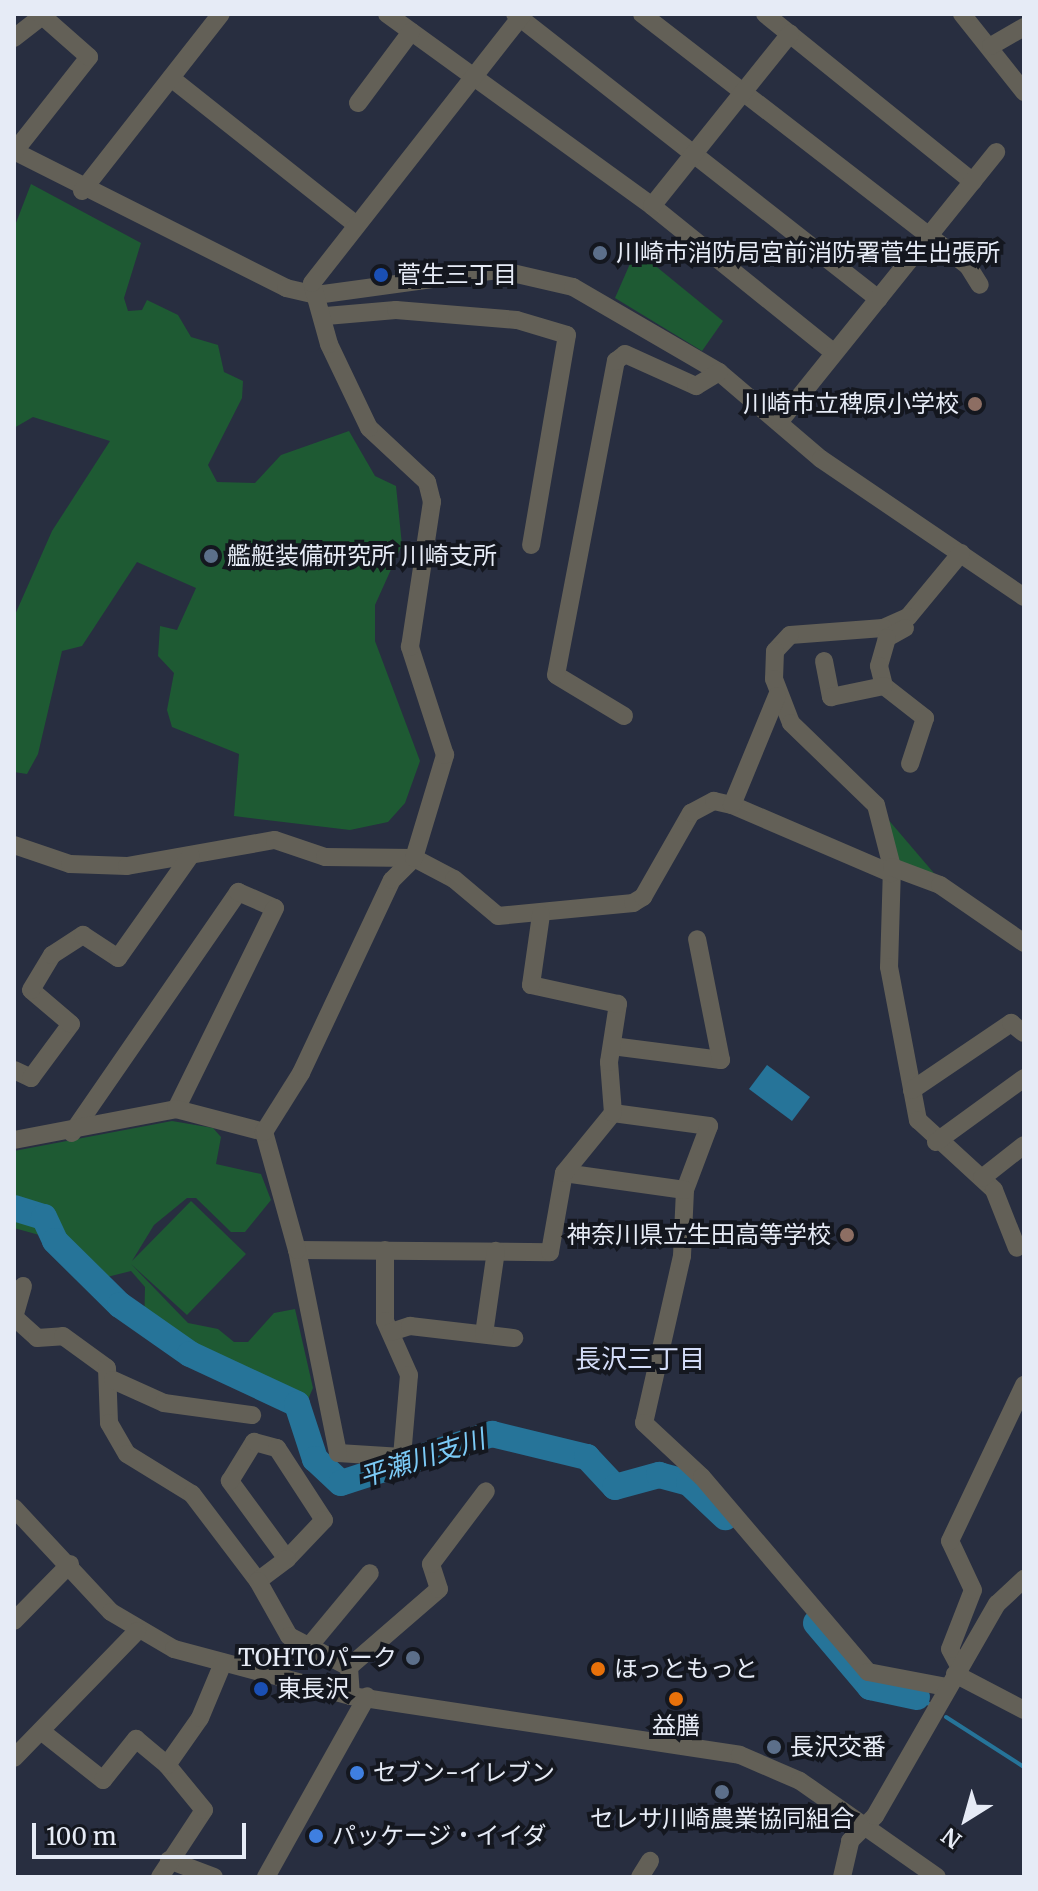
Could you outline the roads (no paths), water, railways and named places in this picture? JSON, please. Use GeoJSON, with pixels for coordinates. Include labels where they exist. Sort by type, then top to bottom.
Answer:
{"type":"FeatureCollection","features":[{"type":"Feature","properties":{"kind":"street"},"geometry":{"type":"LineString","coordinates":[[82,191],[221,14]]}},
{"type":"Feature","properties":{"kind":"street"},"geometry":{"type":"LineString","coordinates":[[387,14],[470,80],[652,206],[833,352]]}},
{"type":"Feature","properties":{"kind":"street"},"geometry":{"type":"LineString","coordinates":[[642,14],[928,236],[980,285]]}},
{"type":"Feature","properties":{"kind":"street"},"geometry":{"type":"LineString","coordinates":[[765,14],[973,182]]}},
{"type":"Feature","properties":{"kind":"street"},"geometry":{"type":"LineString","coordinates":[[962,14],[991,46],[1024,92]]}},
{"type":"Feature","properties":{"kind":"street"},"geometry":{"type":"LineString","coordinates":[[14,38],[41,15],[89,57],[17,159],[260,280],[316,295],[455,273],[523,273],[573,287],[719,372],[821,459],[1024,597]]}},
{"type":"Feature","properties":{"kind":"street"},"geometry":{"type":"LineString","coordinates":[[385,1250],[391,1332],[409,1375],[402,1457],[338,1453],[297,1250],[264,1132],[301,1073],[392,880],[414,858],[445,755],[410,647],[432,502],[427,482],[369,428],[329,344],[326,316],[312,282],[354,223],[519,15],[878,299]]}},
{"type":"Feature","properties":{"kind":"street"},"geometry":{"type":"LineString","coordinates":[[991,46],[1024,27]]}},
{"type":"Feature","properties":{"kind":"street"},"geometry":{"type":"LineString","coordinates":[[358,103],[411,32]]}},
{"type":"Feature","properties":{"kind":"street"},"geometry":{"type":"LineString","coordinates":[[652,206],[790,34]]}},
{"type":"Feature","properties":{"kind":"street"},"geometry":{"type":"LineString","coordinates":[[171,78],[354,223]]}},
{"type":"Feature","properties":{"kind":"street"},"geometry":{"type":"LineString","coordinates":[[780,421],[996,152]]}},
{"type":"Feature","properties":{"kind":"street"},"geometry":{"type":"LineString","coordinates":[[326,316],[396,310],[517,320],[567,335],[531,545]]}},
{"type":"Feature","properties":{"kind":"street"},"geometry":{"type":"LineString","coordinates":[[624,716],[556,675],[616,361],[625,354],[696,386],[719,372]]}},
{"type":"Feature","properties":{"kind":"street"},"geometry":{"type":"LineString","coordinates":[[884,686],[881,649],[961,553]]}},
{"type":"Feature","properties":{"kind":"street"},"geometry":{"type":"LineString","coordinates":[[908,617],[883,628],[790,635],[775,651],[777,696],[791,723],[876,805],[892,870],[889,967],[918,1120],[936,1142],[982,1178],[1018,1238]]}},
{"type":"Feature","properties":{"kind":"street"},"geometry":{"type":"LineString","coordinates":[[824,661],[831,697],[884,686],[922,710],[910,764]]}},
{"type":"Feature","properties":{"kind":"street"},"geometry":{"type":"LineString","coordinates":[[732,805],[777,696]]}},
{"type":"Feature","properties":{"kind":"street"},"geometry":{"type":"LineString","coordinates":[[14,845],[84,865],[191,855],[255,839],[325,857],[414,858],[454,879],[490,913],[541,915],[643,897],[691,813],[714,801],[732,805],[892,870],[940,885],[1024,943]]}},
{"type":"Feature","properties":{"kind":"street"},"geometry":{"type":"LineString","coordinates":[[14,1070],[31,1078],[71,1024],[31,990],[52,955],[83,935],[118,958],[191,855]]}},
{"type":"Feature","properties":{"kind":"street"},"geometry":{"type":"LineString","coordinates":[[72,1133],[238,892],[275,908],[176,1109]]}},
{"type":"Feature","properties":{"kind":"street"},"geometry":{"type":"LineString","coordinates":[[297,1250],[550,1252],[564,1173],[613,1113],[612,1046],[618,1004],[531,985],[541,915]]}},
{"type":"Feature","properties":{"kind":"street"},"geometry":{"type":"LineString","coordinates":[[612,1046],[721,1060],[697,939]]}},
{"type":"Feature","properties":{"kind":"street"},"geometry":{"type":"LineString","coordinates":[[912,1090],[1011,1023],[1024,1033]]}},
{"type":"Feature","properties":{"kind":"street"},"geometry":{"type":"LineString","coordinates":[[936,1142],[1024,1078]]}},
{"type":"Feature","properties":{"kind":"street"},"geometry":{"type":"LineString","coordinates":[[14,1140],[72,1133],[176,1109],[264,1132]]}},
{"type":"Feature","properties":{"kind":"street"},"geometry":{"type":"LineString","coordinates":[[613,1113],[709,1126],[685,1190],[682,1256],[644,1423],[702,1477],[868,1672],[950,1681],[1024,1710]]}},
{"type":"Feature","properties":{"kind":"street"},"geometry":{"type":"LineString","coordinates":[[982,1178],[1024,1145]]}},
{"type":"Feature","properties":{"kind":"street"},"geometry":{"type":"LineString","coordinates":[[564,1173],[685,1190]]}},
{"type":"Feature","properties":{"kind":"street"},"geometry":{"type":"LineString","coordinates":[[484,1334],[496,1251]]}},
{"type":"Feature","properties":{"kind":"street"},"geometry":{"type":"LineString","coordinates":[[23,1286],[14,1317],[37,1338],[63,1336],[113,1380],[164,1403],[252,1415]]}},
{"type":"Feature","properties":{"kind":"street"},"geometry":{"type":"LineString","coordinates":[[391,1332],[410,1326],[514,1338]]}},
{"type":"Feature","properties":{"kind":"street"},"geometry":{"type":"LineString","coordinates":[[113,1380],[109,1423],[127,1454],[192,1494],[220,1521],[289,1636],[311,1644],[349,1667],[359,1696],[266,1877]]}},
{"type":"Feature","properties":{"kind":"street"},"geometry":{"type":"LineString","coordinates":[[950,1681],[950,1649],[973,1590],[950,1541],[1024,1385]]}},
{"type":"Feature","properties":{"kind":"street"},"geometry":{"type":"LineString","coordinates":[[258,1581],[287,1559],[324,1520],[277,1448],[254,1442],[230,1481],[287,1559]]}},
{"type":"Feature","properties":{"kind":"street"},"geometry":{"type":"LineString","coordinates":[[349,1667],[439,1589],[431,1564],[486,1491]]}},
{"type":"Feature","properties":{"kind":"street"},"geometry":{"type":"LineString","coordinates":[[14,1508],[137,1631],[223,1663],[359,1696],[740,1755],[800,1781],[937,1877]]}},
{"type":"Feature","properties":{"kind":"street"},"geometry":{"type":"LineString","coordinates":[[14,1621],[70,1564]]}},
{"type":"Feature","properties":{"kind":"street"},"geometry":{"type":"LineString","coordinates":[[311,1644],[370,1573]]}},
{"type":"Feature","properties":{"kind":"street"},"geometry":{"type":"LineString","coordinates":[[842,1877],[845,1851],[866,1825],[1002,1597],[1024,1579]]}},
{"type":"Feature","properties":{"kind":"street"},"geometry":{"type":"LineString","coordinates":[[14,1758],[137,1631]]}},
{"type":"Feature","properties":{"kind":"street"},"geometry":{"type":"LineString","coordinates":[[167,1765],[200,1718],[223,1663]]}},
{"type":"Feature","properties":{"kind":"street"},"geometry":{"type":"LineString","coordinates":[[41,1731],[103,1780],[136,1739],[167,1765],[204,1810],[160,1877]]}},
{"type":"Feature","properties":{"kind":"street"},"geometry":{"type":"LineString","coordinates":[[169,1860],[214,1877]]}},
{"type":"Feature","properties":{"kind":"water"},"geometry":{"type":"Polygon","coordinates":[[[767,1065],[810,1097],[792,1121],[749,1089],[767,1065]]]}},
{"type":"Feature","properties":{"kind":"waterway","name":"平瀬川支川"},"geometry":{"type":"LineString","coordinates":[[14,1208],[44,1217],[55,1241],[120,1305],[190,1354],[297,1404],[315,1459],[341,1483],[492,1434],[587,1457],[615,1487],[659,1475],[689,1483],[725,1517]]}},
{"type":"Feature","properties":{"kind":"waterway","name":"平瀬川支川"},"geometry":{"type":"LineString","coordinates":[[816,1623],[870,1687],[917,1697]]}},
{"type":"Feature","properties":{"kind":"waterway","name":"平瀬川支川"},"geometry":{"type":"LineString","coordinates":[[917,1697],[931,1705]]}},
{"type":"Feature","properties":{"kind":"waterway","name":"平瀬川支川"},"geometry":{"type":"LineString","coordinates":[[946,1717],[1024,1767]]}},
{"type":"Feature","properties":{"kind":"place","name":"川崎市消防局宮前消防署菅生出張所"},"geometry":{"type":"Point","coordinates":[600,253]}},
{"type":"Feature","properties":{"kind":"place","name":"菅生三丁目"},"geometry":{"type":"Point","coordinates":[381,275]}},
{"type":"Feature","properties":{"kind":"place","name":"川崎市立稗原小学校"},"geometry":{"type":"Point","coordinates":[975,404]}},
{"type":"Feature","properties":{"kind":"place","name":"艦艇装備研究所 川崎支所"},"geometry":{"type":"Point","coordinates":[211,556]}},
{"type":"Feature","properties":{"kind":"place","name":"神奈川県立生田高等学校"},"geometry":{"type":"Point","coordinates":[847,1235]}},
{"type":"Feature","properties":{"kind":"place","name":"TOHTOパーク"},"geometry":{"type":"Point","coordinates":[413,1658]}},
{"type":"Feature","properties":{"kind":"place","name":"ほっともっと"},"geometry":{"type":"Point","coordinates":[598,1669]}},
{"type":"Feature","properties":{"kind":"place","name":"東長沢"},"geometry":{"type":"Point","coordinates":[261,1689]}},
{"type":"Feature","properties":{"kind":"place","name":"益膳"},"geometry":{"type":"Point","coordinates":[676,1699]}},
{"type":"Feature","properties":{"kind":"place","name":"長沢交番"},"geometry":{"type":"Point","coordinates":[774,1747]}},
{"type":"Feature","properties":{"kind":"place","name":"セブン-イレブン"},"geometry":{"type":"Point","coordinates":[357,1773]}},
{"type":"Feature","properties":{"kind":"place","name":"セレサ川崎農業協同組合"},"geometry":{"type":"Point","coordinates":[722,1792]}},
{"type":"Feature","properties":{"kind":"place","name":"パッケージ・イイダ"},"geometry":{"type":"Point","coordinates":[316,1836]}},
{"type":"Feature","properties":{"kind":"district","name":"長沢三丁目"},"geometry":{"type":"Point","coordinates":[640,1359]}}]}
